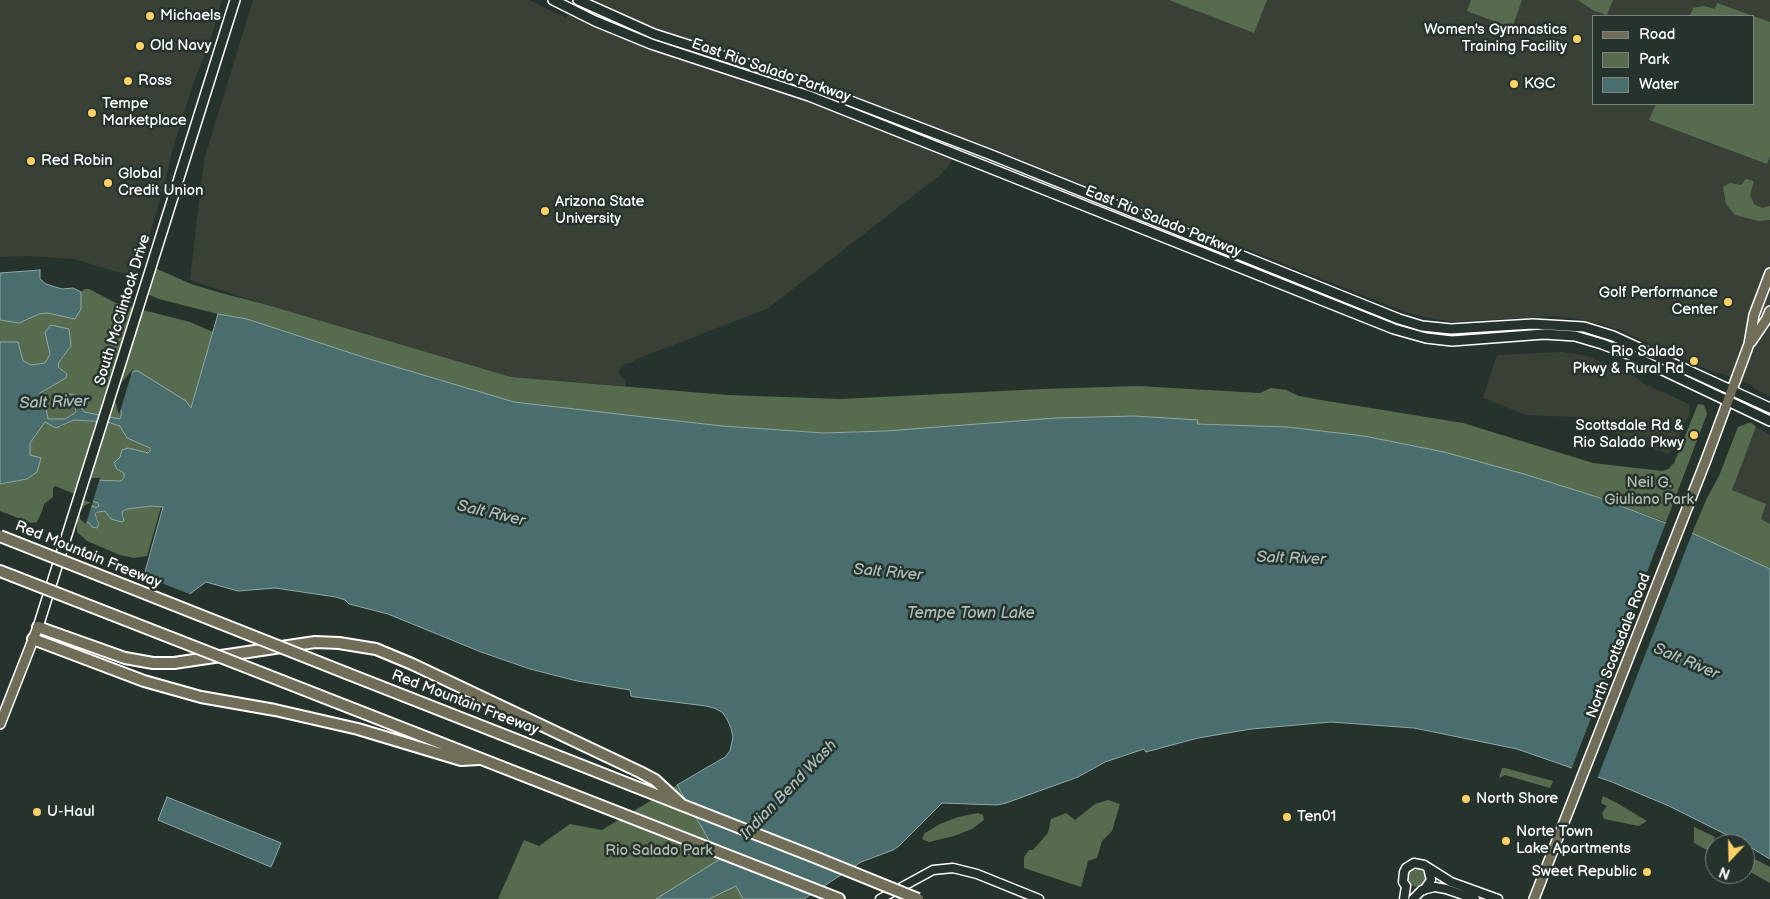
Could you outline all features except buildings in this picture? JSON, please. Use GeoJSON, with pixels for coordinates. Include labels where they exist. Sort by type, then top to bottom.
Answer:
{"type":"FeatureCollection","features":[{"type":"Feature","properties":{"kind":"highway","name":"Red Mountain Freeway"},"geometry":{"type":"LineString","coordinates":[[0,536],[549,751],[918,899]]}},
{"type":"Feature","properties":{"kind":"highway"},"geometry":{"type":"LineString","coordinates":[[0,571],[839,899]]}},
{"type":"Feature","properties":{"kind":"highway"},"geometry":{"type":"LineString","coordinates":[[38,627],[125,658],[153,663],[174,663],[315,642],[339,642],[376,649],[412,664],[655,780],[682,805]]}},
{"type":"Feature","properties":{"kind":"highway"},"geometry":{"type":"LineString","coordinates":[[33,640],[144,680],[201,697],[275,710],[358,729],[461,760],[484,759]]}},
{"type":"Feature","properties":{"kind":"main road","name":"South McClintock Drive"},"geometry":{"type":"LineString","coordinates":[[38,627],[235,0]]}},
{"type":"Feature","properties":{"kind":"main road","name":"East Rio Salado Parkway"},"geometry":{"type":"LineString","coordinates":[[553,0],[595,21],[651,44],[809,96],[1394,329],[1426,338],[1452,341],[1544,334],[1575,336],[1633,356],[1770,421]]}},
{"type":"Feature","properties":{"kind":"main road","name":"East Rio Salado Parkway"},"geometry":{"type":"LineString","coordinates":[[578,0],[654,34],[785,76],[989,154],[1399,319],[1422,326],[1451,329],[1532,324],[1584,327],[1613,336],[1770,408]]}},
{"type":"Feature","properties":{"kind":"main road"},"geometry":{"type":"LineString","coordinates":[[1749,344],[1754,315],[1770,273]]}},
{"type":"Feature","properties":{"kind":"main road"},"geometry":{"type":"LineString","coordinates":[[1749,344],[1770,311]]}},
{"type":"Feature","properties":{"kind":"main road","name":"North Scottsdale Road"},"geometry":{"type":"LineString","coordinates":[[1534,899],[1749,344]]}},
{"type":"Feature","properties":{"kind":"main road"},"geometry":{"type":"LineString","coordinates":[[0,724],[38,627]]}},
{"type":"Feature","properties":{"kind":"street"},"geometry":{"type":"LineString","coordinates":[[1404,899],[1406,886],[1403,877],[1406,868],[1414,863],[1419,863],[1451,882],[1498,899]]}},
{"type":"Feature","properties":{"kind":"street"},"geometry":{"type":"LineString","coordinates":[[880,899],[934,870],[953,868],[964,870],[1039,899]]}},
{"type":"Feature","properties":{"kind":"street"},"geometry":{"type":"LineString","coordinates":[[1414,899],[1431,880],[1428,868]]}},
{"type":"Feature","properties":{"kind":"street"},"geometry":{"type":"LineString","coordinates":[[1406,886],[1413,891],[1434,887],[1446,889],[1475,899]]}},
{"type":"Feature","properties":{"kind":"shaded area","name":"Tempe Marketplace"},"geometry":{"type":"Polygon","coordinates":[[[0,0],[222,0],[208,48],[195,78],[173,148],[164,187],[141,263],[139,262],[134,277],[74,259],[30,256],[0,257],[0,0]]]}},
{"type":"Feature","properties":{"kind":"shaded area","name":"Arizona State University"},"geometry":{"type":"Polygon","coordinates":[[[253,0],[529,0],[566,18],[574,0],[1770,0],[1770,396],[1755,389],[1752,385],[1720,373],[1715,373],[1617,329],[1585,320],[1554,316],[1450,322],[1408,313],[966,138],[940,175],[767,309],[634,360],[631,363],[623,364],[619,371],[621,377],[626,380],[625,386],[511,377],[264,304],[190,280],[204,160],[253,0]]]}},
{"type":"Feature","properties":{"kind":"shaded area"},"geometry":{"type":"Polygon","coordinates":[[[1560,352],[1583,355],[1626,371],[1645,384],[1689,404],[1690,413],[1673,449],[1668,454],[1575,417],[1527,415],[1483,398],[1497,355],[1560,352]]]}},
{"type":"Feature","properties":{"kind":"shaded area"},"geometry":{"type":"Polygon","coordinates":[[[1756,427],[1770,435],[1770,524],[1761,520],[1732,490],[1756,427]]]}},
{"type":"Feature","properties":{"kind":"green space"},"geometry":{"type":"Polygon","coordinates":[[[1169,0],[1267,0],[1254,33],[1169,0]]]}},
{"type":"Feature","properties":{"kind":"green space"},"geometry":{"type":"Polygon","coordinates":[[[1471,0],[1522,0],[1512,28],[1467,11],[1471,0]]]}},
{"type":"Feature","properties":{"kind":"green space"},"geometry":{"type":"Polygon","coordinates":[[[1578,0],[1613,0],[1607,15],[1594,11],[1578,0]]]}},
{"type":"Feature","properties":{"kind":"green space"},"geometry":{"type":"Polygon","coordinates":[[[1717,3],[1750,15],[1690,15],[1693,8],[1704,6],[1715,9],[1717,3]]]}},
{"type":"Feature","properties":{"kind":"green space"},"geometry":{"type":"Polygon","coordinates":[[[1755,16],[1770,22],[1770,156],[1767,164],[1649,120],[1656,105],[1755,105],[1755,16]]]}},
{"type":"Feature","properties":{"kind":"green space"},"geometry":{"type":"Polygon","coordinates":[[[1746,179],[1754,181],[1750,195],[1754,204],[1762,208],[1770,206],[1770,220],[1759,221],[1735,215],[1726,204],[1723,187],[1730,183],[1741,185],[1746,179]]]}},
{"type":"Feature","properties":{"kind":"green space","name":"Neil G. Giuliano Park"},"geometry":{"type":"Polygon","coordinates":[[[155,268],[191,284],[511,377],[727,395],[840,399],[1138,386],[1260,393],[1271,388],[1286,390],[1299,396],[1315,399],[1463,423],[1593,463],[1662,471],[1668,469],[1674,463],[1698,404],[1704,405],[1707,414],[1666,522],[1597,497],[1444,452],[1364,436],[1287,427],[1197,424],[1198,420],[824,433],[722,426],[514,402],[366,358],[247,319],[218,314],[159,299],[147,294],[155,268]]]}},
{"type":"Feature","properties":{"kind":"green space"},"geometry":{"type":"Polygon","coordinates":[[[89,289],[116,303],[190,322],[213,332],[191,408],[117,400],[122,413],[120,419],[84,412],[80,406],[62,403],[74,406],[75,413],[65,419],[48,419],[46,407],[38,402],[37,398],[39,393],[66,378],[67,374],[58,367],[59,362],[71,346],[45,332],[50,355],[46,363],[31,365],[23,361],[18,342],[0,342],[0,320],[19,323],[39,314],[47,313],[75,319],[81,309],[81,292],[89,289]]]}},
{"type":"Feature","properties":{"kind":"green space"},"geometry":{"type":"Polygon","coordinates":[[[74,420],[107,422],[120,426],[127,438],[150,448],[148,453],[128,448],[117,469],[124,473],[124,478],[121,481],[93,480],[99,506],[96,508],[93,506],[85,521],[98,526],[99,520],[95,516],[98,512],[105,511],[124,518],[123,511],[127,509],[151,506],[161,507],[147,556],[134,558],[120,555],[87,541],[77,532],[77,495],[55,486],[53,488],[53,497],[44,504],[37,522],[31,523],[0,511],[0,484],[27,479],[30,443],[45,421],[61,427],[74,420]]]}},
{"type":"Feature","properties":{"kind":"green space","name":"Neil G. Giuliano Park"},"geometry":{"type":"Polygon","coordinates":[[[1752,423],[1756,427],[1732,490],[1766,504],[1761,519],[1770,524],[1770,569],[1692,533],[1719,476],[1738,427],[1752,423]]]}},
{"type":"Feature","properties":{"kind":"green space"},"geometry":{"type":"Polygon","coordinates":[[[1502,768],[1553,781],[1550,788],[1505,775],[1499,778],[1502,768]]]}},
{"type":"Feature","properties":{"kind":"green space","name":"Rio Salado Park"},"geometry":{"type":"Polygon","coordinates":[[[677,785],[743,899],[498,899],[524,840],[539,846],[570,824],[602,830],[677,785]]]}},
{"type":"Feature","properties":{"kind":"green space"},"geometry":{"type":"Polygon","coordinates":[[[1603,796],[1647,821],[1639,826],[1604,819],[1602,813],[1607,806],[1601,803],[1603,796]]]}},
{"type":"Feature","properties":{"kind":"green space"},"geometry":{"type":"Polygon","coordinates":[[[1108,800],[1120,804],[1112,831],[1102,841],[1097,858],[1088,861],[1081,887],[1024,868],[1024,857],[1048,833],[1051,819],[1066,813],[1075,820],[1095,804],[1108,800]]]}},
{"type":"Feature","properties":{"kind":"green space"},"geometry":{"type":"Polygon","coordinates":[[[978,813],[983,815],[984,820],[972,829],[929,842],[922,839],[925,833],[940,824],[958,817],[978,813]]]}},
{"type":"Feature","properties":{"kind":"green space"},"geometry":{"type":"Polygon","coordinates":[[[1694,827],[1709,834],[1705,834],[1705,849],[1694,843],[1694,827]]]}},
{"type":"Feature","properties":{"kind":"green space"},"geometry":{"type":"Polygon","coordinates":[[[1755,859],[1770,867],[1770,883],[1755,875],[1755,859]]]}},
{"type":"Feature","properties":{"kind":"green space"},"geometry":{"type":"Polygon","coordinates":[[[1417,867],[1424,870],[1427,877],[1424,884],[1417,887],[1410,884],[1407,877],[1410,870],[1417,867]]]}},
{"type":"Feature","properties":{"kind":"water"},"geometry":{"type":"Polygon","coordinates":[[[40,270],[40,279],[46,284],[62,289],[73,288],[81,292],[81,309],[75,319],[47,313],[39,314],[19,323],[0,320],[0,273],[40,270]]]}},
{"type":"Feature","properties":{"kind":"water","name":"Tempe Town Lake"},"geometry":{"type":"Polygon","coordinates":[[[218,314],[247,319],[366,358],[514,402],[722,426],[824,433],[886,431],[1056,418],[1134,416],[1198,420],[1197,424],[1287,427],[1364,436],[1444,452],[1524,474],[1597,497],[1692,533],[1770,569],[1770,859],[1755,850],[1755,834],[1725,834],[1669,806],[1612,782],[1517,749],[1414,728],[1331,722],[1251,729],[1198,738],[1146,752],[1144,749],[1105,762],[1078,777],[997,805],[942,803],[899,846],[861,862],[804,899],[743,899],[736,886],[709,899],[656,899],[720,859],[677,785],[725,757],[730,751],[733,737],[731,728],[722,712],[706,706],[635,697],[631,696],[630,690],[577,681],[530,669],[481,652],[388,614],[349,604],[345,600],[336,597],[275,588],[238,591],[206,582],[187,596],[143,579],[163,507],[151,506],[127,509],[123,511],[124,521],[122,522],[111,519],[105,511],[98,512],[95,514],[99,524],[97,528],[92,527],[85,521],[86,507],[93,506],[96,508],[99,506],[98,503],[86,499],[93,480],[121,481],[124,478],[124,473],[117,469],[114,463],[120,457],[122,450],[128,448],[148,453],[150,451],[150,448],[127,438],[120,426],[107,422],[74,420],[56,428],[45,422],[30,443],[30,455],[41,458],[37,472],[27,479],[0,484],[0,342],[18,342],[23,361],[31,365],[45,363],[50,354],[45,332],[51,325],[69,329],[71,346],[59,362],[58,367],[67,374],[66,378],[40,393],[38,402],[46,407],[48,419],[65,419],[75,413],[74,406],[62,403],[58,399],[62,395],[73,394],[84,412],[120,419],[122,413],[117,400],[123,384],[134,371],[138,371],[186,401],[191,408],[218,314]]]}},
{"type":"Feature","properties":{"kind":"water"},"geometry":{"type":"Polygon","coordinates":[[[167,797],[281,843],[271,867],[158,820],[167,797]]]}},
{"type":"Feature","properties":{"kind":"pier"},"geometry":{"type":"Polygon","coordinates":[[[133,369],[119,415],[115,400],[121,383],[133,369]]]}},
{"type":"Feature","properties":{"kind":"pier"},"geometry":{"type":"Polygon","coordinates":[[[93,478],[100,478],[86,524],[80,519],[80,512],[85,505],[91,503],[84,500],[82,493],[86,482],[93,478]]]}},
{"type":"Feature","properties":{"kind":"pier"},"geometry":{"type":"Polygon","coordinates":[[[1667,520],[1693,531],[1597,779],[1571,770],[1667,520]]]}},
{"type":"Feature","properties":{"kind":"pier"},"geometry":{"type":"Polygon","coordinates":[[[141,575],[192,595],[186,598],[142,581],[140,579],[141,575]]]}},
{"type":"Feature","properties":{"kind":"place","name":"Michaels"},"geometry":{"type":"Point","coordinates":[150,16]}},
{"type":"Feature","properties":{"kind":"place","name":"Women's Gymnastics Training Facility"},"geometry":{"type":"Point","coordinates":[1577,39]}},
{"type":"Feature","properties":{"kind":"place","name":"Old Navy"},"geometry":{"type":"Point","coordinates":[140,46]}},
{"type":"Feature","properties":{"kind":"place","name":"Ross"},"geometry":{"type":"Point","coordinates":[128,81]}},
{"type":"Feature","properties":{"kind":"place","name":"KGC"},"geometry":{"type":"Point","coordinates":[1514,84]}},
{"type":"Feature","properties":{"kind":"place","name":"Tempe Marketplace"},"geometry":{"type":"Point","coordinates":[92,113]}},
{"type":"Feature","properties":{"kind":"place","name":"Red Robin"},"geometry":{"type":"Point","coordinates":[31,161]}},
{"type":"Feature","properties":{"kind":"place","name":"Global Credit Union"},"geometry":{"type":"Point","coordinates":[108,183]}},
{"type":"Feature","properties":{"kind":"place","name":"Arizona State University"},"geometry":{"type":"Point","coordinates":[545,211]}},
{"type":"Feature","properties":{"kind":"place","name":"Golf Performance Center"},"geometry":{"type":"Point","coordinates":[1728,302]}},
{"type":"Feature","properties":{"kind":"place","name":"Rio Salado Pkwy & Rural Rd"},"geometry":{"type":"Point","coordinates":[1694,361]}},
{"type":"Feature","properties":{"kind":"place","name":"Scottsdale Rd & Rio Salado Pkwy"},"geometry":{"type":"Point","coordinates":[1694,435]}},
{"type":"Feature","properties":{"kind":"place","name":"North Shore"},"geometry":{"type":"Point","coordinates":[1466,799]}},
{"type":"Feature","properties":{"kind":"place","name":"U-Haul"},"geometry":{"type":"Point","coordinates":[37,812]}},
{"type":"Feature","properties":{"kind":"place","name":"Ten01"},"geometry":{"type":"Point","coordinates":[1287,817]}},
{"type":"Feature","properties":{"kind":"place","name":"Norte Town Lake Apartments"},"geometry":{"type":"Point","coordinates":[1506,841]}},
{"type":"Feature","properties":{"kind":"place","name":"Sweet Republic"},"geometry":{"type":"Point","coordinates":[1647,872]}},
{"type":"Feature","properties":{"kind":"water label","name":"Salt River"},"geometry":{"type":"Point","coordinates":[54,403]}},
{"type":"Feature","properties":{"kind":"water label","name":"Salt River"},"geometry":{"type":"Point","coordinates":[491,514]}},
{"type":"Feature","properties":{"kind":"water label","name":"Salt River"},"geometry":{"type":"Point","coordinates":[1291,559]}},
{"type":"Feature","properties":{"kind":"water label","name":"Salt River"},"geometry":{"type":"Point","coordinates":[888,573]}},
{"type":"Feature","properties":{"kind":"water label","name":"Salt River"},"geometry":{"type":"Point","coordinates":[1686,662]}},
{"type":"Feature","properties":{"kind":"water label","name":"Indian Bend Wash"},"geometry":{"type":"Point","coordinates":[789,790]}}]}
